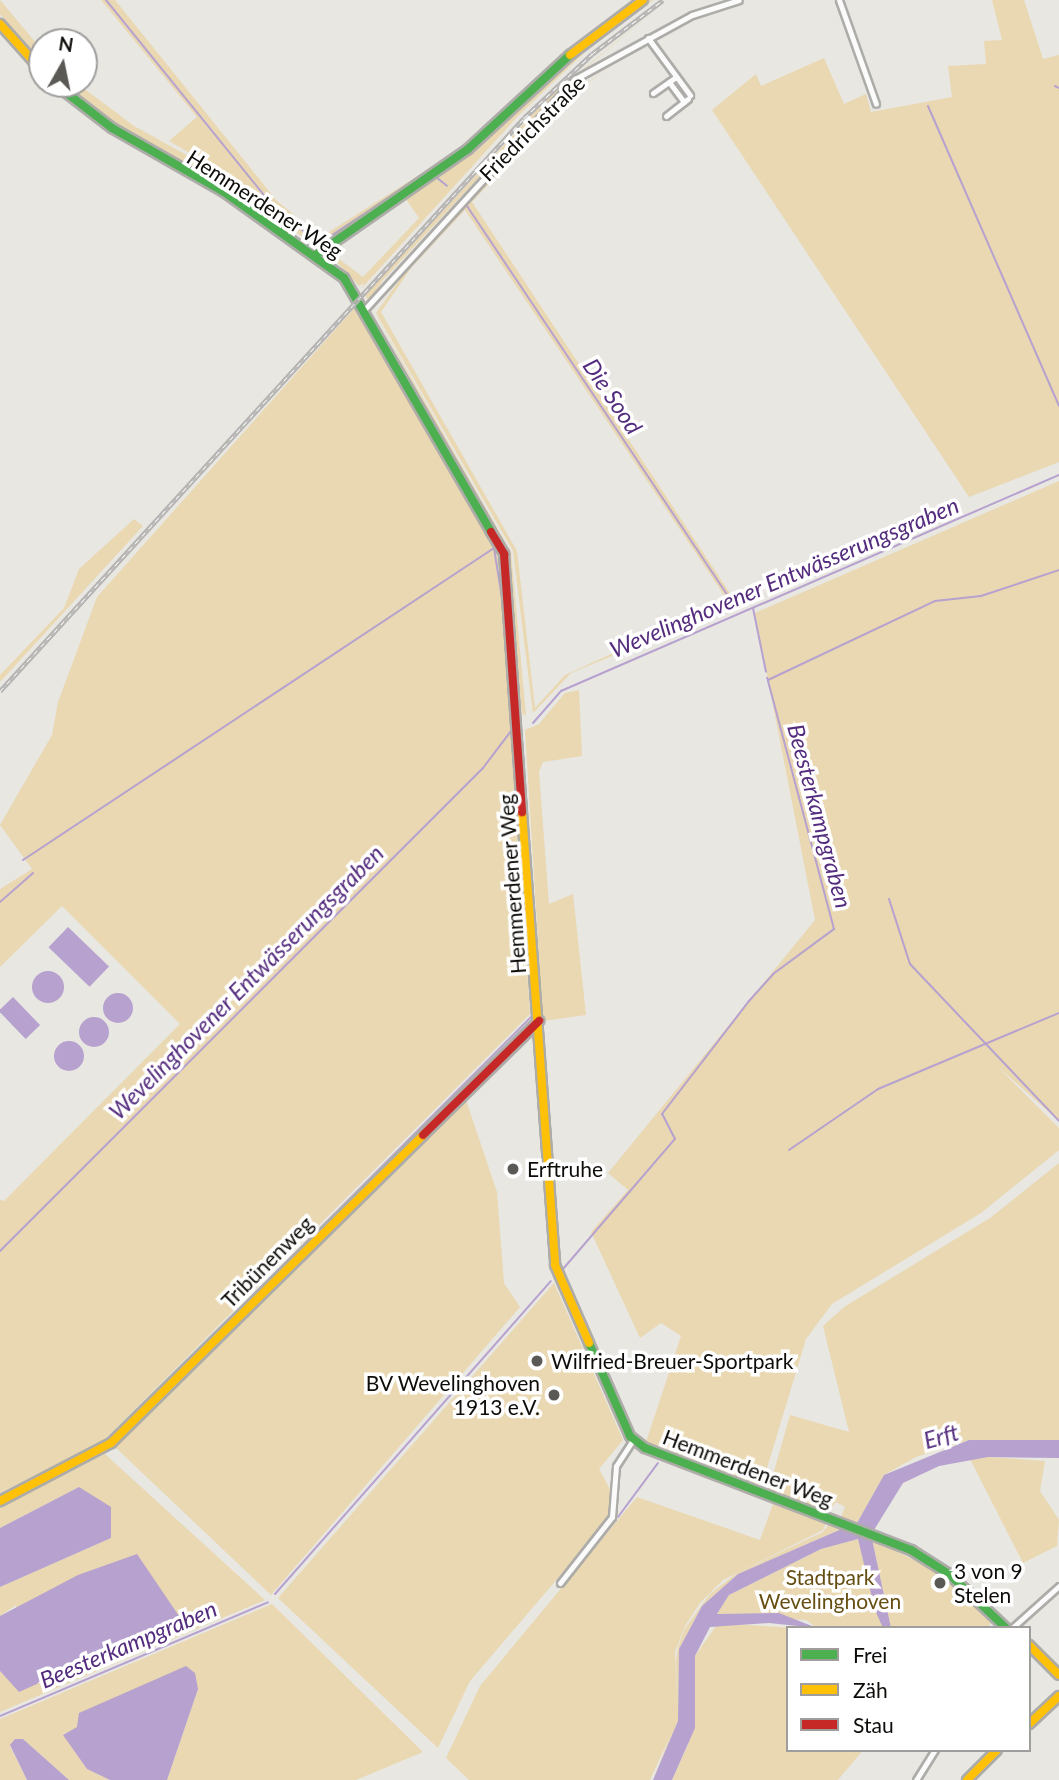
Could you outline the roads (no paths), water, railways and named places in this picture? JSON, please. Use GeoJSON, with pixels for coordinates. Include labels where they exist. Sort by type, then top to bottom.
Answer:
{"type":"FeatureCollection","features":[{"type":"Feature","properties":{"kind":"main road"},"geometry":{"type":"LineString","coordinates":[[317,254],[468,149],[585,43],[643,0]]}},
{"type":"Feature","properties":{"kind":"main road"},"geometry":{"type":"LineString","coordinates":[[0,24],[28,55]]}},
{"type":"Feature","properties":{"kind":"main road","name":"Hemmerdener Weg"},"geometry":{"type":"LineString","coordinates":[[73,98],[112,128],[317,254],[346,281],[365,309],[508,565],[555,1269],[633,1440],[879,1536],[940,1567],[1007,1626]]}},
{"type":"Feature","properties":{"kind":"main road","name":"Tribünenweg"},"geometry":{"type":"LineString","coordinates":[[0,1501],[114,1441],[539,1021]]}},
{"type":"Feature","properties":{"kind":"main road"},"geometry":{"type":"LineString","coordinates":[[1031,1647],[1059,1675]]}},
{"type":"Feature","properties":{"kind":"main road"},"geometry":{"type":"LineString","coordinates":[[1031,1722],[1059,1696]]}},
{"type":"Feature","properties":{"kind":"main road"},"geometry":{"type":"LineString","coordinates":[[967,1780],[995,1752]]}},
{"type":"Feature","properties":{"kind":"street","name":"Friedrichstraße"},"geometry":{"type":"LineString","coordinates":[[365,309],[568,85],[692,15],[739,0]]}},
{"type":"Feature","properties":{"kind":"street"},"geometry":{"type":"LineString","coordinates":[[839,0],[876,104]]}},
{"type":"Feature","properties":{"kind":"street"},"geometry":{"type":"LineString","coordinates":[[648,38],[676,77],[687,99]]}},
{"type":"Feature","properties":{"kind":"street"},"geometry":{"type":"LineString","coordinates":[[653,93],[676,77]]}},
{"type":"Feature","properties":{"kind":"street"},"geometry":{"type":"LineString","coordinates":[[668,82],[687,99]]}},
{"type":"Feature","properties":{"kind":"street"},"geometry":{"type":"LineString","coordinates":[[666,116],[687,99]]}},
{"type":"Feature","properties":{"kind":"street"},"geometry":{"type":"LineString","coordinates":[[560,1583],[612,1517],[617,1463],[633,1440]]}},
{"type":"Feature","properties":{"kind":"street"},"geometry":{"type":"LineString","coordinates":[[1011,1626],[1059,1586]]}},
{"type":"Feature","properties":{"kind":"street"},"geometry":{"type":"LineString","coordinates":[[916,1780],[934,1752]]}},
{"type":"Feature","properties":{"kind":"waterway","name":"Die Sood"},"geometry":{"type":"LineString","coordinates":[[106,0],[277,211],[307,234]]}},
{"type":"Feature","properties":{"kind":"waterway"},"geometry":{"type":"LineString","coordinates":[[1055,86],[1059,88]]}},
{"type":"Feature","properties":{"kind":"waterway"},"geometry":{"type":"LineString","coordinates":[[928,106],[1059,406]]}},
{"type":"Feature","properties":{"kind":"waterway","name":"Die Sood"},"geometry":{"type":"LineString","coordinates":[[313,238],[329,237],[429,171]]}},
{"type":"Feature","properties":{"kind":"waterway","name":"Die Sood"},"geometry":{"type":"LineString","coordinates":[[436,177],[447,186]]}},
{"type":"Feature","properties":{"kind":"waterway","name":"Die Sood"},"geometry":{"type":"LineString","coordinates":[[467,206],[733,603]]}},
{"type":"Feature","properties":{"kind":"waterway","name":"Wevelinghovener Entwässerungsgraben"},"geometry":{"type":"LineString","coordinates":[[533,723],[561,691],[1059,475]]}},
{"type":"Feature","properties":{"kind":"waterway"},"geometry":{"type":"LineString","coordinates":[[23,860],[494,548],[505,617]]}},
{"type":"Feature","properties":{"kind":"waterway"},"geometry":{"type":"LineString","coordinates":[[768,680],[935,601],[981,596],[1059,570]]}},
{"type":"Feature","properties":{"kind":"waterway","name":"Beesterkampgraben"},"geometry":{"type":"LineString","coordinates":[[753,608],[766,672]]}},
{"type":"Feature","properties":{"kind":"waterway","name":"Beesterkampgraben"},"geometry":{"type":"LineString","coordinates":[[563,1269],[675,1139],[662,1114],[749,1001],[773,974],[834,929],[767,678]]}},
{"type":"Feature","properties":{"kind":"waterway","name":"Wevelinghovener Entwässerungsgraben"},"geometry":{"type":"LineString","coordinates":[[0,1251],[483,768],[511,731]]}},
{"type":"Feature","properties":{"kind":"waterway"},"geometry":{"type":"LineString","coordinates":[[0,902],[33,873]]}},
{"type":"Feature","properties":{"kind":"waterway"},"geometry":{"type":"LineString","coordinates":[[889,899],[910,964],[1059,1121]]}},
{"type":"Feature","properties":{"kind":"waterway"},"geometry":{"type":"LineString","coordinates":[[789,1150],[878,1089],[1059,1013]]}},
{"type":"Feature","properties":{"kind":"waterway"},"geometry":{"type":"LineString","coordinates":[[133,1416],[531,1017]]}},
{"type":"Feature","properties":{"kind":"waterway","name":"Beesterkampgraben"},"geometry":{"type":"LineString","coordinates":[[275,1594],[551,1281]]}},
{"type":"Feature","properties":{"kind":"waterway"},"geometry":{"type":"LineString","coordinates":[[618,1517],[658,1463]]}},
{"type":"Feature","properties":{"kind":"waterway","name":"Beesterkampgraben"},"geometry":{"type":"LineString","coordinates":[[0,1716],[268,1602]]}},
{"type":"Feature","properties":{"kind":"railway"},"geometry":{"type":"LineString","coordinates":[[0,691],[524,118],[592,54],[663,0]]}},
{"type":"Feature","properties":{"kind":"place","name":"Erftruhe"},"geometry":{"type":"Point","coordinates":[513,1169]}},
{"type":"Feature","properties":{"kind":"place","name":"Wilfried-Breuer-Sportpark"},"geometry":{"type":"Point","coordinates":[537,1361]}},
{"type":"Feature","properties":{"kind":"place","name":"BV Wevelinghoven 1913 e.V."},"geometry":{"type":"Point","coordinates":[554,1395]}},
{"type":"Feature","properties":{"kind":"place","name":"3 von 9 Stelen"},"geometry":{"type":"Point","coordinates":[940,1583]}},
{"type":"Feature","properties":{"kind":"water label","name":"Erft"},"geometry":{"type":"Point","coordinates":[941,1436]}},
{"type":"Feature","properties":{"kind":"park label","name":"Stadtpark Wevelinghoven"},"geometry":{"type":"Point","coordinates":[830,1589]}}]}
